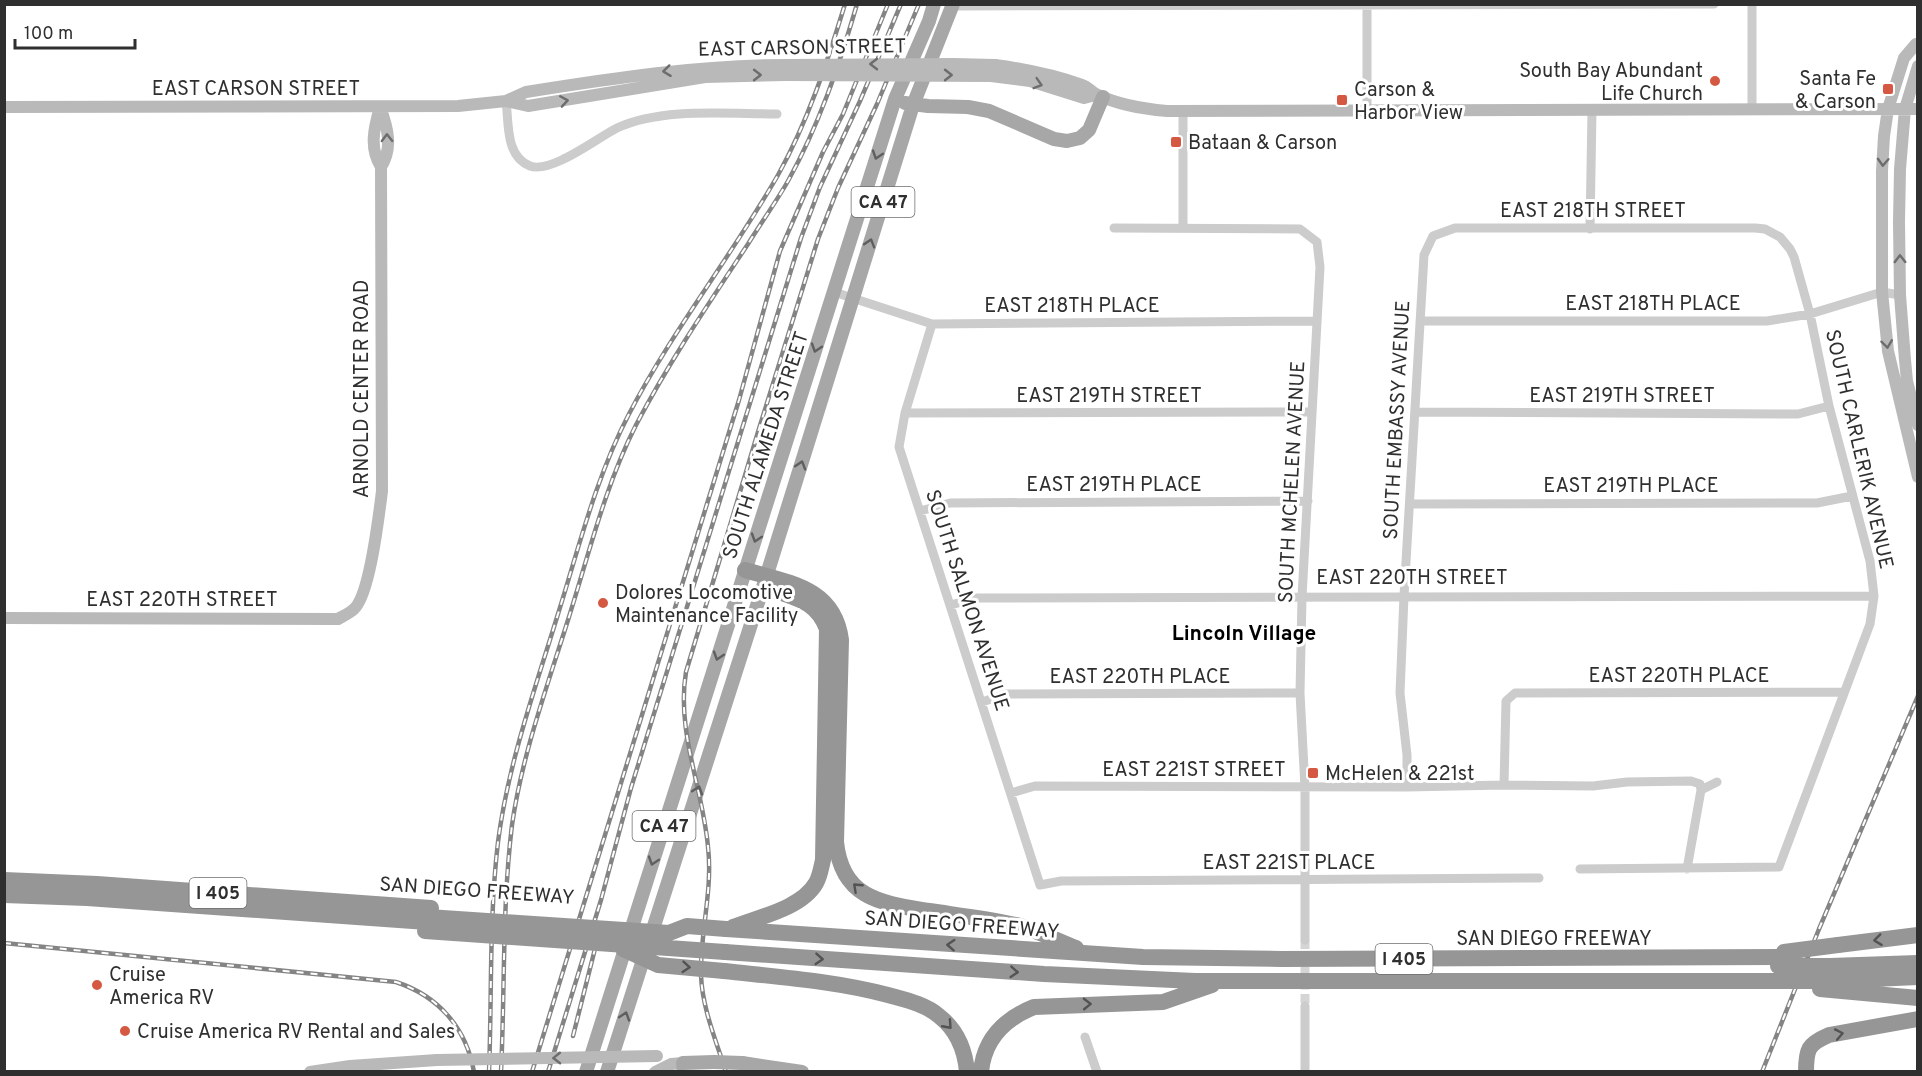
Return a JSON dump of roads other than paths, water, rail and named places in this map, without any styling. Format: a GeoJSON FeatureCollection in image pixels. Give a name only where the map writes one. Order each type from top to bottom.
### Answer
{"type":"FeatureCollection","features":[{"type":"Feature","properties":{"kind":"highway"},"geometry":{"type":"LineString","coordinates":[[4,890],[77,892],[726,941],[776,910],[801,899],[816,883],[824,860],[827,629],[823,618],[803,601],[765,582],[744,575]]}},
{"type":"Feature","properties":{"kind":"highway"},"geometry":{"type":"LineString","coordinates":[[765,582],[803,588],[817,595],[833,612],[840,629],[836,842],[839,863],[850,882],[861,892],[883,903],[1014,924],[1094,954]]}},
{"type":"Feature","properties":{"kind":"highway","name":"SAN DIEGO FREEWAY"},"geometry":{"type":"LineString","coordinates":[[4,880],[96,884],[428,919],[611,943],[726,941],[773,932],[1117,955],[1281,959],[1746,957],[1777,969],[1828,969],[1917,977]]}},
{"type":"Feature","properties":{"kind":"highway"},"geometry":{"type":"LineString","coordinates":[[4,895],[428,919]]}},
{"type":"Feature","properties":{"kind":"highway","name":"SAN DIEGO FREEWAY"},"geometry":{"type":"LineString","coordinates":[[4,904],[156,912],[428,919],[669,933],[687,926],[761,955],[1055,975],[1221,982],[1745,982],[1777,969]]}},
{"type":"Feature","properties":{"kind":"highway"},"geometry":{"type":"LineString","coordinates":[[1828,969],[1917,935]]}},
{"type":"Feature","properties":{"kind":"highway"},"geometry":{"type":"LineString","coordinates":[[611,943],[658,965],[850,986],[903,999],[938,1014],[956,1034],[964,1050],[967,1071]]}},
{"type":"Feature","properties":{"kind":"highway","name":"SAN DIEGO FREEWAY"},"geometry":{"type":"LineString","coordinates":[[1828,969],[1917,954]]}},
{"type":"Feature","properties":{"kind":"highway"},"geometry":{"type":"LineString","coordinates":[[1117,955],[1143,965],[1174,966],[1917,968]]}},
{"type":"Feature","properties":{"kind":"highway"},"geometry":{"type":"LineString","coordinates":[[1828,969],[1917,963]]}},
{"type":"Feature","properties":{"kind":"highway"},"geometry":{"type":"LineString","coordinates":[[1195,981],[1218,972],[1451,974],[1777,969]]}},
{"type":"Feature","properties":{"kind":"highway"},"geometry":{"type":"LineString","coordinates":[[1828,969],[1917,998]]}},
{"type":"Feature","properties":{"kind":"highway"},"geometry":{"type":"LineString","coordinates":[[981,1071],[985,1053],[997,1030],[1016,1016],[1034,1007],[1163,1002],[1221,982]]}},
{"type":"Feature","properties":{"kind":"highway"},"geometry":{"type":"LineString","coordinates":[[1806,1071],[1809,1047],[1821,1038],[1917,1019]]}},
{"type":"Feature","properties":{"kind":"main road","name":"SOUTH ALAMEDA STREET"},"geometry":{"type":"LineString","coordinates":[[586,1071],[895,99],[929,21],[934,4]]}},
{"type":"Feature","properties":{"kind":"main road","name":"SOUTH ALAMEDA STREET"},"geometry":{"type":"LineString","coordinates":[[607,1071],[765,582],[913,105],[953,5]]}},
{"type":"Feature","properties":{"kind":"main road"},"geometry":{"type":"LineString","coordinates":[[1917,46],[1904,58],[1888,109],[1882,171],[1882,292],[1888,351],[1917,477]]}},
{"type":"Feature","properties":{"kind":"main road"},"geometry":{"type":"LineString","coordinates":[[1917,66],[1900,170],[1899,222],[1900,295],[1908,381],[1917,425]]}},
{"type":"Feature","properties":{"kind":"main road","name":"EAST CARSON STREET"},"geometry":{"type":"LineString","coordinates":[[4,107],[380,107],[458,106],[506,101],[528,106],[705,77],[786,70],[993,71],[1084,98],[1099,96],[1152,110],[1911,109]]}},
{"type":"Feature","properties":{"kind":"main road"},"geometry":{"type":"LineString","coordinates":[[895,99],[913,105],[964,106],[980,109],[998,114],[1054,139],[1067,141],[1080,138],[1089,130],[1099,96]]}},
{"type":"Feature","properties":{"kind":"main road","name":"ARNOLD CENTER ROAD"},"geometry":{"type":"LineString","coordinates":[[356,608],[365,586],[376,542],[382,491],[381,167],[387,156],[387,125],[380,107]]}},
{"type":"Feature","properties":{"kind":"main road","name":"EAST 220TH STREET"},"geometry":{"type":"LineString","coordinates":[[4,618],[338,619],[356,608]]}},
{"type":"Feature","properties":{"kind":"main road"},"geometry":{"type":"LineString","coordinates":[[310,1071],[437,1060],[657,1056],[679,1066]]}},
{"type":"Feature","properties":{"kind":"main road"},"geometry":{"type":"LineString","coordinates":[[655,1071],[714,1062],[742,1063],[802,1071]]}},
{"type":"Feature","properties":{"kind":"street"},"geometry":{"type":"LineString","coordinates":[[953,5],[1714,4]]}},
{"type":"Feature","properties":{"kind":"street"},"geometry":{"type":"LineString","coordinates":[[1752,4],[1752,109]]}},
{"type":"Feature","properties":{"kind":"street"},"geometry":{"type":"LineString","coordinates":[[1367,5],[1367,110]]}},
{"type":"Feature","properties":{"kind":"street"},"geometry":{"type":"LineString","coordinates":[[506,101],[513,152],[521,161],[539,168],[552,165],[619,128],[640,120],[676,115],[777,114]]}},
{"type":"Feature","properties":{"kind":"street"},"geometry":{"type":"LineString","coordinates":[[1590,229],[1592,110]]}},
{"type":"Feature","properties":{"kind":"street"},"geometry":{"type":"LineString","coordinates":[[1114,228],[1183,228],[1183,111]]}},
{"type":"Feature","properties":{"kind":"street","name":"SOUTH MCHELEN AVENUE"},"geometry":{"type":"LineString","coordinates":[[1183,228],[1300,229],[1317,242],[1320,267],[1302,597],[1300,693],[1305,788],[1305,940]]}},
{"type":"Feature","properties":{"kind":"street","name":"EAST 218TH STREET"},"geometry":{"type":"LineString","coordinates":[[1432,236],[1455,228],[1755,228]]}},
{"type":"Feature","properties":{"kind":"street","name":"SOUTH CARLERIK AVENUE"},"geometry":{"type":"LineString","coordinates":[[1688,869],[1779,867],[1870,624],[1874,596],[1870,561],[1829,406],[1810,314],[1791,249],[1774,232],[1755,228]]}},
{"type":"Feature","properties":{"kind":"street","name":"SOUTH EMBASSY AVENUE"},"geometry":{"type":"LineString","coordinates":[[1407,787],[1407,755],[1400,693],[1404,596],[1424,255],[1432,236]]}},
{"type":"Feature","properties":{"kind":"street","name":"EAST 218TH PLACE"},"geometry":{"type":"LineString","coordinates":[[834,292],[932,324],[1317,321]]}},
{"type":"Feature","properties":{"kind":"street"},"geometry":{"type":"LineString","coordinates":[[1882,292],[1900,295]]}},
{"type":"Feature","properties":{"kind":"street","name":"EAST 218TH PLACE"},"geometry":{"type":"LineString","coordinates":[[1420,321],[1767,321],[1810,314],[1882,292]]}},
{"type":"Feature","properties":{"kind":"street","name":"SOUTH SALMON AVENUE"},"geometry":{"type":"LineString","coordinates":[[932,324],[905,413],[899,447],[1040,885]]}},
{"type":"Feature","properties":{"kind":"street","name":"EAST 219TH STREET"},"geometry":{"type":"LineString","coordinates":[[1415,412],[1798,414],[1829,406]]}},
{"type":"Feature","properties":{"kind":"street","name":"EAST 219TH STREET"},"geometry":{"type":"LineString","coordinates":[[905,413],[1312,412]]}},
{"type":"Feature","properties":{"kind":"street","name":"EAST 219TH PLACE"},"geometry":{"type":"LineString","coordinates":[[1410,504],[1817,503],[1852,496]]}},
{"type":"Feature","properties":{"kind":"street","name":"EAST 219TH PLACE"},"geometry":{"type":"LineString","coordinates":[[920,511],[950,503],[1308,501]]}},
{"type":"Feature","properties":{"kind":"street","name":"EAST 220TH STREET"},"geometry":{"type":"LineString","coordinates":[[951,605],[975,598],[1874,596]]}},
{"type":"Feature","properties":{"kind":"street","name":"EAST 220TH PLACE"},"geometry":{"type":"LineString","coordinates":[[1504,785],[1506,701],[1515,693],[1843,692]]}},
{"type":"Feature","properties":{"kind":"street","name":"EAST 220TH PLACE"},"geometry":{"type":"LineString","coordinates":[[982,702],[1006,694],[1300,693]]}},
{"type":"Feature","properties":{"kind":"street","name":"EAST 221ST STREET"},"geometry":{"type":"LineString","coordinates":[[1011,793],[1035,786],[1305,788],[1593,786],[1627,782],[1691,781],[1700,784],[1701,789]]}},
{"type":"Feature","properties":{"kind":"street"},"geometry":{"type":"LineString","coordinates":[[1580,869],[1688,869],[1701,789],[1717,782]]}},
{"type":"Feature","properties":{"kind":"street","name":"EAST 221ST PLACE"},"geometry":{"type":"LineString","coordinates":[[1040,885],[1061,881],[1539,878]]}},
{"type":"Feature","properties":{"kind":"street"},"geometry":{"type":"LineString","coordinates":[[1305,1006],[1305,1071]]}},
{"type":"Feature","properties":{"kind":"street"},"geometry":{"type":"LineString","coordinates":[[1085,1037],[1097,1071]]}},
{"type":"Feature","properties":{"kind":"tunnel"},"geometry":{"type":"LineString","coordinates":[[1305,940],[1305,1006]]}},
{"type":"Feature","properties":{"kind":"railway"},"geometry":{"type":"LineString","coordinates":[[489,1072],[493,899],[498,842],[508,784],[523,727],[589,512],[617,438],[646,383],[760,205],[789,155],[816,91],[845,4]]}},
{"type":"Feature","properties":{"kind":"railway"},"geometry":{"type":"LineString","coordinates":[[501,1072],[505,917],[516,799],[536,721],[606,496],[625,448],[662,378],[779,197],[799,160],[827,95],[857,4]]}},
{"type":"Feature","properties":{"kind":"railway"},"geometry":{"type":"LineString","coordinates":[[532,1072],[739,400],[780,251],[823,152],[843,114],[888,4]]}},
{"type":"Feature","properties":{"kind":"railway"},"geometry":{"type":"LineString","coordinates":[[548,1072],[601,900],[631,788],[801,238],[820,187],[901,4]]}},
{"type":"Feature","properties":{"kind":"railway"},"geometry":{"type":"LineString","coordinates":[[726,1072],[710,1024],[702,987],[701,959],[709,863],[705,825],[687,738],[684,694],[686,672],[818,239],[919,4]]}},
{"type":"Feature","properties":{"kind":"railway"},"geometry":{"type":"LineString","coordinates":[[1762,1072],[1819,929],[1918,696]]}},
{"type":"Feature","properties":{"kind":"railway"},"geometry":{"type":"LineString","coordinates":[[573,1036],[601,925]]}},
{"type":"Feature","properties":{"kind":"railway"},"geometry":{"type":"LineString","coordinates":[[4,943],[396,982],[425,996],[448,1015],[464,1041],[474,1072]]}},
{"type":"Feature","properties":{"kind":"place","name":"South Bay Abundant Life Church"},"geometry":{"type":"Point","coordinates":[1715,81]}},
{"type":"Feature","properties":{"kind":"place","name":"Santa Fe & Carson"},"geometry":{"type":"Point","coordinates":[1888,89]}},
{"type":"Feature","properties":{"kind":"place","name":"Carson & Harbor View"},"geometry":{"type":"Point","coordinates":[1342,100]}},
{"type":"Feature","properties":{"kind":"place","name":"Bataan & Carson"},"geometry":{"type":"Point","coordinates":[1176,142]}},
{"type":"Feature","properties":{"kind":"place","name":"Dolores Locomotive Maintenance Facility"},"geometry":{"type":"Point","coordinates":[603,603]}},
{"type":"Feature","properties":{"kind":"place","name":"McHelen & 221st"},"geometry":{"type":"Point","coordinates":[1313,773]}},
{"type":"Feature","properties":{"kind":"place","name":"Cruise America RV"},"geometry":{"type":"Point","coordinates":[97,985]}},
{"type":"Feature","properties":{"kind":"place","name":"Cruise America RV Rental and Sales"},"geometry":{"type":"Point","coordinates":[125,1031]}},
{"type":"Feature","properties":{"kind":"district","name":"Lincoln Village"},"geometry":{"type":"Point","coordinates":[1244,633]}}]}
